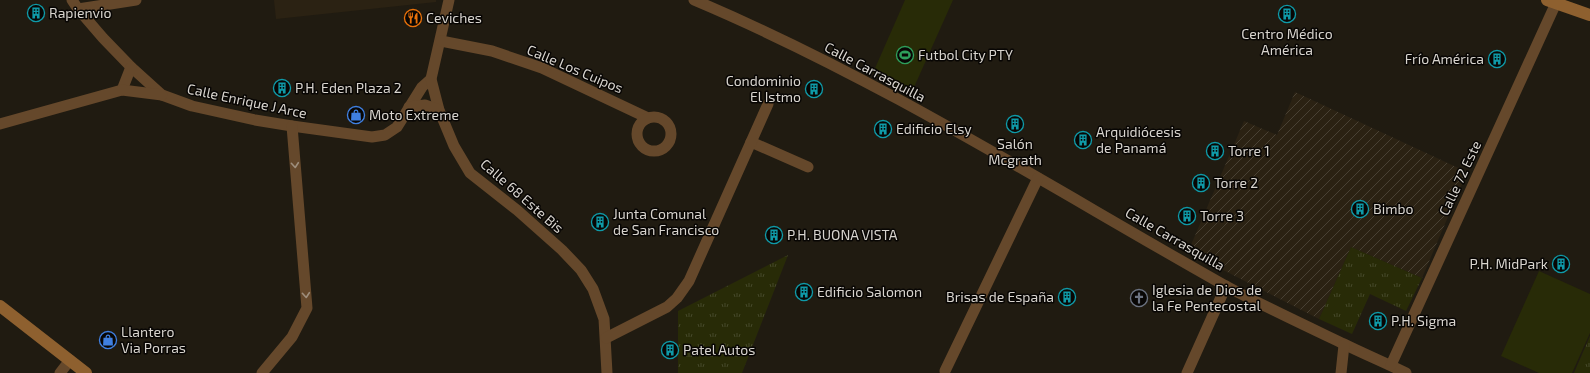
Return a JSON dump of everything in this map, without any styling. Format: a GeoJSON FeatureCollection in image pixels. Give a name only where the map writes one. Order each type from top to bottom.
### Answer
{"type":"FeatureCollection","features":[{"type":"Feature","properties":{"kind":"street"},"geometry":{"type":"LineString","coordinates":[[75,5],[136,0]]}},
{"type":"Feature","properties":{"kind":"street","name":"Calle 68 Este Bis"},"geometry":{"type":"LineString","coordinates":[[449,0],[441,41],[431,79],[439,110],[454,146],[470,173],[517,210],[562,250],[581,270],[593,289],[600,304],[604,319],[607,373]]}},
{"type":"Feature","properties":{"kind":"street","name":"Calle Carrasquilla"},"geometry":{"type":"LineString","coordinates":[[694,0],[729,15],[856,77],[1038,178],[1226,286],[1344,345],[1406,373]]}},
{"type":"Feature","properties":{"kind":"street"},"geometry":{"type":"LineString","coordinates":[[1552,1],[1590,14]]}},
{"type":"Feature","properties":{"kind":"street","name":"Calle 72 Este"},"geometry":{"type":"LineString","coordinates":[[1391,365],[1552,1]]}},
{"type":"Feature","properties":{"kind":"street","name":"Calle Enrique J Arce"},"geometry":{"type":"LineString","coordinates":[[75,5],[131,67],[162,95],[192,106],[292,126],[372,137],[385,135],[397,127],[422,87],[431,79]]}},
{"type":"Feature","properties":{"kind":"street","name":"Calle Los Cuipos"},"geometry":{"type":"LineString","coordinates":[[441,41],[492,51],[542,68],[648,118]]}},
{"type":"Feature","properties":{"kind":"street"},"geometry":{"type":"LineString","coordinates":[[122,90],[131,67]]}},
{"type":"Feature","properties":{"kind":"street"},"geometry":{"type":"LineString","coordinates":[[0,124],[122,90],[162,95]]}},
{"type":"Feature","properties":{"kind":"street"},"geometry":{"type":"LineString","coordinates":[[606,338],[667,307],[678,298],[689,281],[768,104]]}},
{"type":"Feature","properties":{"kind":"street"},"geometry":{"type":"LineString","coordinates":[[409,107],[425,105],[439,110]]}},
{"type":"Feature","properties":{"kind":"street"},"geometry":{"type":"LineString","coordinates":[[262,373],[292,337],[307,308],[292,126]]}},
{"type":"Feature","properties":{"kind":"street"},"geometry":{"type":"LineString","coordinates":[[751,142],[808,167]]}},
{"type":"Feature","properties":{"kind":"street"},"geometry":{"type":"LineString","coordinates":[[945,371],[1038,178]]}},
{"type":"Feature","properties":{"kind":"street"},"geometry":{"type":"LineString","coordinates":[[1187,373],[1226,286]]}},
{"type":"Feature","properties":{"kind":"street"},"geometry":{"type":"LineString","coordinates":[[0,306],[86,373]]}},
{"type":"Feature","properties":{"kind":"street"},"geometry":{"type":"LineString","coordinates":[[1341,373],[1344,345]]}},
{"type":"Feature","properties":{"kind":"street"},"geometry":{"type":"LineString","coordinates":[[60,373],[70,360]]}},
{"type":"Feature","properties":{"kind":"shaded area"},"geometry":{"type":"Polygon","coordinates":[[[274,0],[436,0],[436,2],[276,19],[274,0]]]}},
{"type":"Feature","properties":{"kind":"shaded area","name":"Bimbo"},"geometry":{"type":"Polygon","coordinates":[[[1295,92],[1467,172],[1422,278],[1351,247],[1319,319],[1188,252],[1244,121],[1277,135],[1295,92]]]}},
{"type":"Feature","properties":{"kind":"green space","name":"Futbol City PTY"},"geometry":{"type":"Polygon","coordinates":[[[905,0],[953,0],[911,94],[873,73],[905,0]]]}},
{"type":"Feature","properties":{"kind":"green space"},"geometry":{"type":"Polygon","coordinates":[[[1351,247],[1422,278],[1406,311],[1370,294],[1352,334],[1319,319],[1351,247]]]}},
{"type":"Feature","properties":{"kind":"green space"},"geometry":{"type":"Polygon","coordinates":[[[788,255],[742,373],[678,373],[678,311],[788,255]]]}},
{"type":"Feature","properties":{"kind":"green space"},"geometry":{"type":"Polygon","coordinates":[[[1539,271],[1590,294],[1590,333],[1572,373],[1539,373],[1501,356],[1539,271]]]}},
{"type":"Feature","properties":{"kind":"green space"},"geometry":{"type":"Polygon","coordinates":[[[1590,336],[1590,373],[1574,373],[1590,336]]]}},
{"type":"Feature","properties":{"kind":"place","name":"Rapienvio"},"geometry":{"type":"Point","coordinates":[36,13]}},
{"type":"Feature","properties":{"kind":"place","name":"Centro Médico América"},"geometry":{"type":"Point","coordinates":[1287,14]}},
{"type":"Feature","properties":{"kind":"place","name":"Ceviches"},"geometry":{"type":"Point","coordinates":[413,18]}},
{"type":"Feature","properties":{"kind":"place","name":"Futbol City PTY"},"geometry":{"type":"Point","coordinates":[905,55]}},
{"type":"Feature","properties":{"kind":"place","name":"Frío América"},"geometry":{"type":"Point","coordinates":[1497,59]}},
{"type":"Feature","properties":{"kind":"place","name":"P.H. Eden Plaza 2"},"geometry":{"type":"Point","coordinates":[282,88]}},
{"type":"Feature","properties":{"kind":"place","name":"Condominio El Istmo"},"geometry":{"type":"Point","coordinates":[814,89]}},
{"type":"Feature","properties":{"kind":"place","name":"Moto Extreme"},"geometry":{"type":"Point","coordinates":[356,115]}},
{"type":"Feature","properties":{"kind":"place","name":"Salón Mcgrath"},"geometry":{"type":"Point","coordinates":[1015,124]}},
{"type":"Feature","properties":{"kind":"place","name":"Edificio Elsy"},"geometry":{"type":"Point","coordinates":[883,129]}},
{"type":"Feature","properties":{"kind":"place","name":"Arquidiócesis de Panamá"},"geometry":{"type":"Point","coordinates":[1083,140]}},
{"type":"Feature","properties":{"kind":"place","name":"Torre 1"},"geometry":{"type":"Point","coordinates":[1215,151]}},
{"type":"Feature","properties":{"kind":"place","name":"Torre 2"},"geometry":{"type":"Point","coordinates":[1201,183]}},
{"type":"Feature","properties":{"kind":"place","name":"Bimbo"},"geometry":{"type":"Point","coordinates":[1360,209]}},
{"type":"Feature","properties":{"kind":"place","name":"Torre 3"},"geometry":{"type":"Point","coordinates":[1187,216]}},
{"type":"Feature","properties":{"kind":"place","name":"Junta Comunal de San Francisco"},"geometry":{"type":"Point","coordinates":[600,222]}},
{"type":"Feature","properties":{"kind":"place","name":"P.H. BUONA VISTA"},"geometry":{"type":"Point","coordinates":[774,235]}},
{"type":"Feature","properties":{"kind":"place","name":"P.H. MidPark"},"geometry":{"type":"Point","coordinates":[1561,264]}},
{"type":"Feature","properties":{"kind":"place","name":"Edificio Salomon"},"geometry":{"type":"Point","coordinates":[804,292]}},
{"type":"Feature","properties":{"kind":"place","name":"Brisas de España"},"geometry":{"type":"Point","coordinates":[1067,297]}},
{"type":"Feature","properties":{"kind":"place","name":"Iglesia de Dios de la Fe Pentecostal"},"geometry":{"type":"Point","coordinates":[1139,298]}},
{"type":"Feature","properties":{"kind":"place","name":"P.H. Sigma"},"geometry":{"type":"Point","coordinates":[1378,321]}},
{"type":"Feature","properties":{"kind":"place","name":"Llantero Via Porras"},"geometry":{"type":"Point","coordinates":[108,340]}},
{"type":"Feature","properties":{"kind":"place","name":"Patel Autos"},"geometry":{"type":"Point","coordinates":[670,350]}}]}
